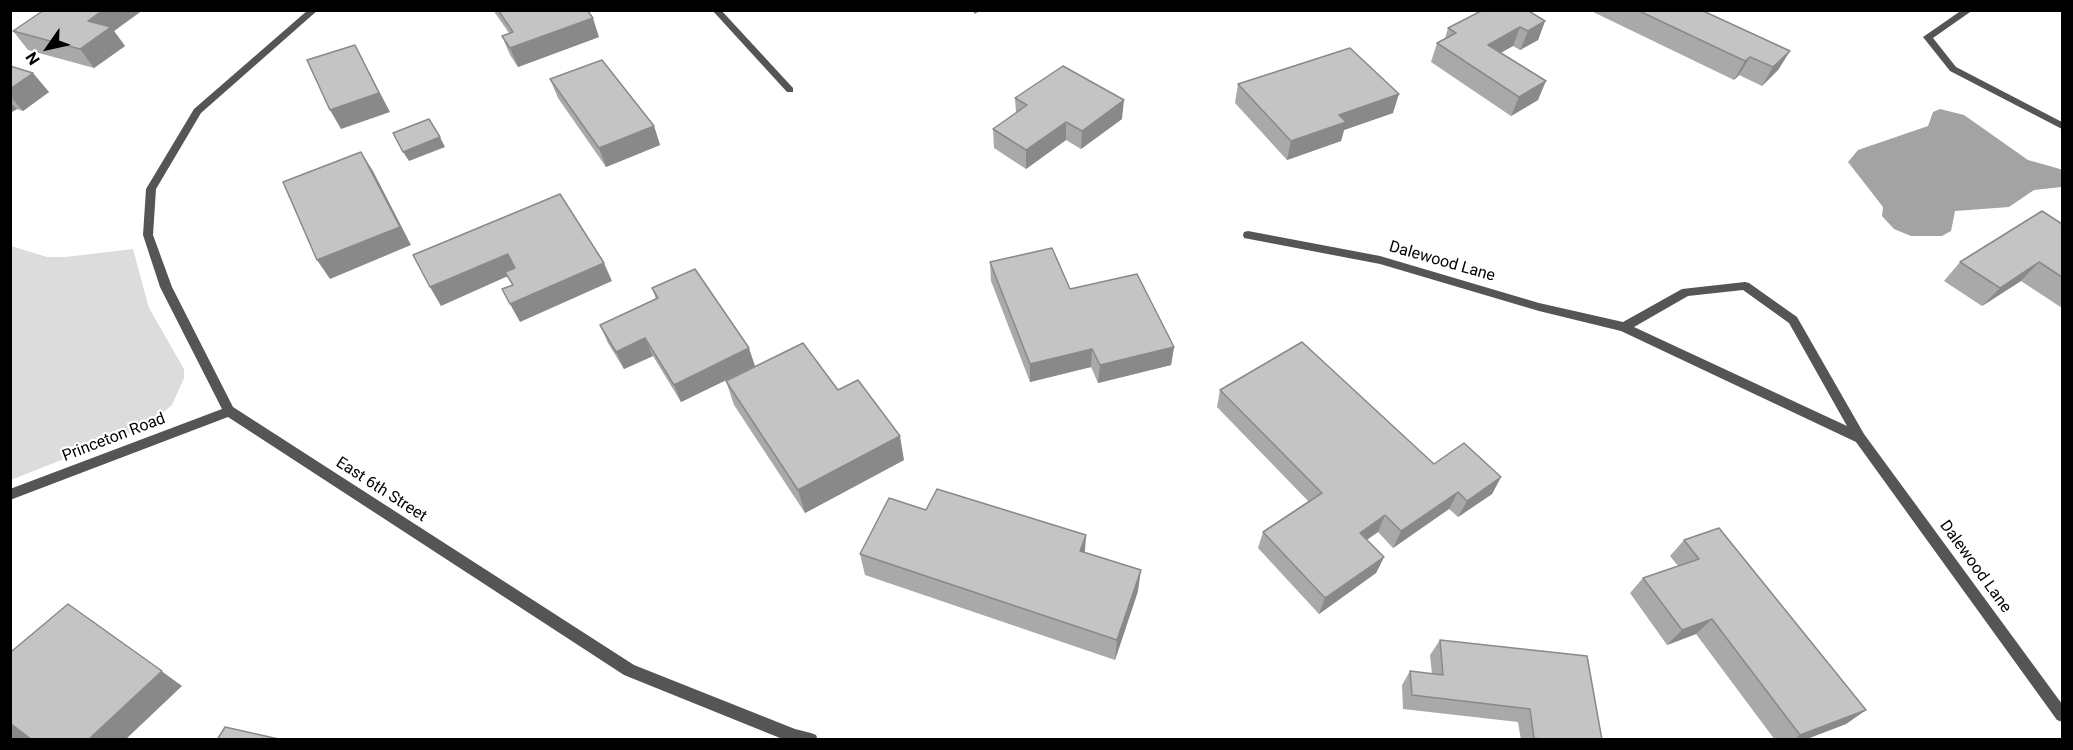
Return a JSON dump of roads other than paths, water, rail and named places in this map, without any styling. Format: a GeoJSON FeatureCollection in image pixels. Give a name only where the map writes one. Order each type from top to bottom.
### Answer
{"type":"FeatureCollection","features":[{"type":"Feature","properties":{"kind":"street"},"geometry":{"type":"LineString","coordinates":[[229,411],[166,287],[148,235],[151,189],[197,111],[314,10]]}},
{"type":"Feature","properties":{"kind":"street"},"geometry":{"type":"LineString","coordinates":[[716,10],[790,90]]}},
{"type":"Feature","properties":{"kind":"street"},"geometry":{"type":"LineString","coordinates":[[1969,10],[1928,37],[1953,69],[2062,126]]}},
{"type":"Feature","properties":{"kind":"street","name":"Dalewood Lane"},"geometry":{"type":"LineString","coordinates":[[1248,235],[1380,260],[1539,307],[1624,327],[1860,438]]}},
{"type":"Feature","properties":{"kind":"street","name":"Dalewood Lane"},"geometry":{"type":"LineString","coordinates":[[1624,327],[1686,292],[1745,286],[1792,320],[1860,438],[2062,715]]}},
{"type":"Feature","properties":{"kind":"street","name":"Princeton Road"},"geometry":{"type":"LineString","coordinates":[[10,495],[229,411]]}},
{"type":"Feature","properties":{"kind":"street","name":"East 6th Street"},"geometry":{"type":"LineString","coordinates":[[229,411],[629,670],[795,736],[811,740]]}}]}
